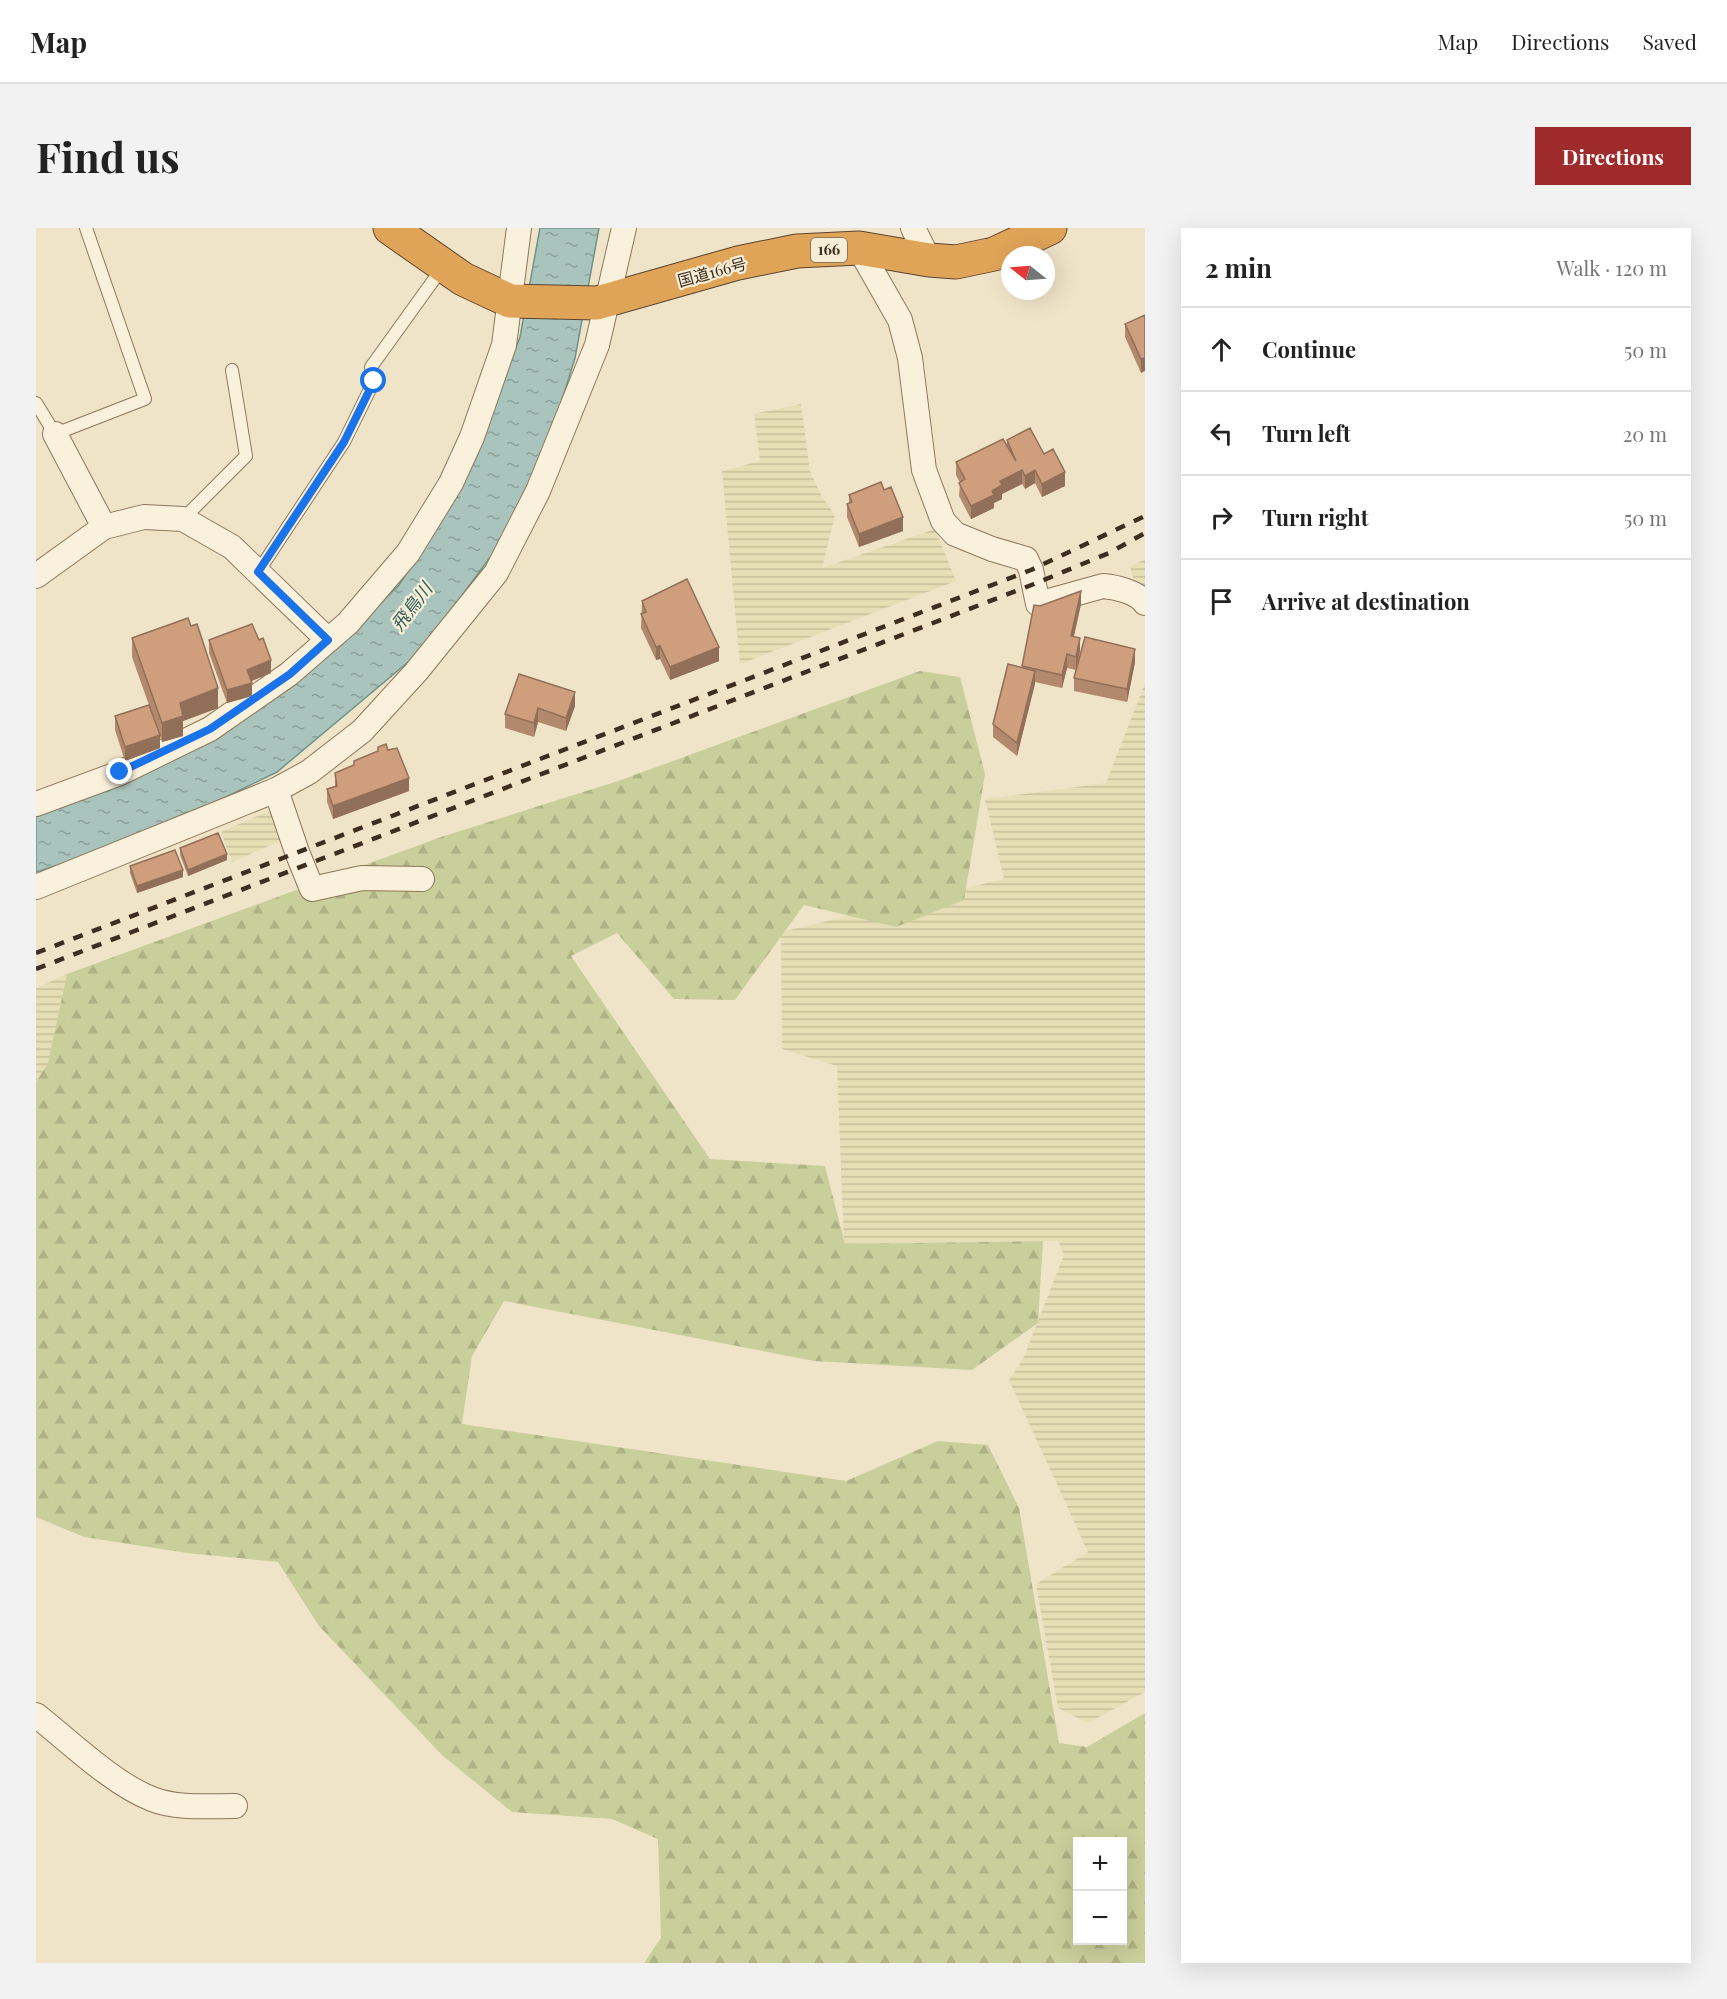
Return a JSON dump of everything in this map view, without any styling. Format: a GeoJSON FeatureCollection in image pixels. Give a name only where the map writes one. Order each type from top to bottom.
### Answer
{"type":"FeatureCollection","features":[{"type":"Feature","properties":{"kind":"highway","name":"国道166号"},"geometry":{"type":"LineString","coordinates":[[390,228],[463,279],[515,302],[602,302],[738,263],[797,251],[859,248],[929,260],[957,262],[994,254],[1050,228]]}},
{"type":"Feature","properties":{"kind":"street"},"geometry":{"type":"LineString","coordinates":[[36,804],[120,772],[210,729],[290,674],[348,623],[408,553],[451,483],[472,437],[504,345],[515,302],[519,228]]}},
{"type":"Feature","properties":{"kind":"street"},"geometry":{"type":"LineString","coordinates":[[36,887],[276,790],[309,772],[362,731],[416,672],[496,573],[538,491],[597,345],[602,302],[624,228]]}},
{"type":"Feature","properties":{"kind":"street"},"geometry":{"type":"LineString","coordinates":[[913,228],[929,260]]}},
{"type":"Feature","properties":{"kind":"street"},"geometry":{"type":"LineString","coordinates":[[859,248],[900,320],[910,358],[924,470],[943,521],[955,534],[992,549],[1026,559],[1031,570],[1038,604],[1103,586],[1113,587],[1142,598],[1145,603]]}},
{"type":"Feature","properties":{"kind":"street"},"geometry":{"type":"LineString","coordinates":[[55,434],[104,527]]}},
{"type":"Feature","properties":{"kind":"street"},"geometry":{"type":"LineString","coordinates":[[36,576],[104,527],[144,517],[183,519],[232,547],[328,640]]}},
{"type":"Feature","properties":{"kind":"street"},"geometry":{"type":"LineString","coordinates":[[276,790],[312,889],[362,878],[422,879]]}},
{"type":"Feature","properties":{"kind":"street"},"geometry":{"type":"LineString","coordinates":[[36,1714],[126,1786],[154,1800],[189,1806],[235,1806]]}},
{"type":"Feature","properties":{"kind":"lane"},"geometry":{"type":"LineString","coordinates":[[36,403],[55,434],[145,399],[86,228]]}},
{"type":"Feature","properties":{"kind":"lane"},"geometry":{"type":"LineString","coordinates":[[258,572],[344,442],[374,381],[371,367],[444,266]]}},
{"type":"Feature","properties":{"kind":"lane"},"geometry":{"type":"LineString","coordinates":[[183,519],[246,456],[232,370]]}},
{"type":"Feature","properties":{"kind":"shaded area"},"geometry":{"type":"Polygon","coordinates":[[[801,404],[810,471],[822,497],[835,515],[822,568],[935,529],[956,581],[740,664],[722,471],[760,461],[754,414],[801,404]]]}},
{"type":"Feature","properties":{"kind":"shaded area"},"geometry":{"type":"Polygon","coordinates":[[[1145,559],[1145,591],[1135,584],[1130,567],[1145,559]]]}},
{"type":"Feature","properties":{"kind":"shaded area"},"geometry":{"type":"Polygon","coordinates":[[[1145,683],[1145,1692],[1088,1723],[1058,1708],[1036,1584],[1088,1552],[1009,1380],[1023,1359],[1064,1255],[1058,1241],[844,1244],[837,1066],[782,1049],[781,932],[1004,879],[985,799],[1106,783],[1145,683]]]}},
{"type":"Feature","properties":{"kind":"shaded area"},"geometry":{"type":"Polygon","coordinates":[[[278,807],[290,837],[232,862],[221,832],[278,807]]]}},
{"type":"Feature","properties":{"kind":"shaded area"},"geometry":{"type":"Polygon","coordinates":[[[67,974],[48,1063],[36,1082],[36,988],[67,974]]]}},
{"type":"Feature","properties":{"kind":"green space"},"geometry":{"type":"Polygon","coordinates":[[[920,671],[960,677],[985,774],[964,900],[896,927],[804,905],[735,1000],[674,999],[617,933],[571,956],[710,1159],[825,1166],[845,1244],[1043,1241],[1038,1323],[972,1370],[814,1361],[504,1301],[472,1356],[462,1424],[846,1481],[938,1441],[988,1445],[1019,1508],[1059,1743],[1087,1747],[1145,1713],[1145,1963],[644,1963],[661,1938],[658,1839],[612,1819],[512,1812],[443,1756],[319,1626],[278,1562],[187,1553],[84,1537],[36,1517],[36,1082],[48,1063],[67,974],[441,837],[618,781],[920,671]]]}},
{"type":"Feature","properties":{"kind":"water","name":"飛鳥川"},"geometry":{"type":"Polygon","coordinates":[[[540,228],[599,228],[575,358],[548,445],[500,544],[420,652],[277,772],[140,839],[36,872],[36,814],[336,647],[399,585],[443,518],[479,445],[520,337],[540,228]]]}},
{"type":"Feature","properties":{"kind":"building"},"geometry":{"type":"Polygon","coordinates":[[[1145,315],[1145,358],[1141,359],[1125,324],[1145,315]]]}},
{"type":"Feature","properties":{"kind":"building"},"geometry":{"type":"Polygon","coordinates":[[[1030,428],[1044,454],[1053,449],[1065,472],[1042,484],[1035,470],[1025,476],[1022,470],[1000,481],[1002,485],[992,491],[994,495],[971,506],[959,483],[965,479],[956,462],[1003,439],[1016,461],[1007,440],[1030,428]]]}},
{"type":"Feature","properties":{"kind":"building"},"geometry":{"type":"Polygon","coordinates":[[[881,482],[884,490],[891,487],[903,517],[859,534],[847,504],[852,502],[849,495],[881,482]]]}},
{"type":"Feature","properties":{"kind":"building"},"geometry":{"type":"Polygon","coordinates":[[[687,579],[719,647],[670,667],[660,646],[656,647],[641,614],[646,612],[642,601],[687,579]]]}},
{"type":"Feature","properties":{"kind":"building"},"geometry":{"type":"Polygon","coordinates":[[[1081,591],[1071,636],[1080,638],[1076,657],[1067,654],[1062,675],[1022,666],[1034,605],[1040,606],[1081,591]]]}},
{"type":"Feature","properties":{"kind":"building"},"geometry":{"type":"Polygon","coordinates":[[[188,618],[191,626],[197,624],[218,688],[180,703],[183,716],[162,723],[132,638],[188,618]]]}},
{"type":"Feature","properties":{"kind":"building"},"geometry":{"type":"Polygon","coordinates":[[[252,624],[259,640],[263,638],[271,660],[247,670],[252,683],[227,690],[209,640],[252,624]]]}},
{"type":"Feature","properties":{"kind":"building"},"geometry":{"type":"Polygon","coordinates":[[[1085,637],[1135,649],[1127,689],[1074,678],[1085,637]]]}},
{"type":"Feature","properties":{"kind":"building"},"geometry":{"type":"Polygon","coordinates":[[[1008,664],[1035,671],[1017,743],[993,724],[1008,664]]]}},
{"type":"Feature","properties":{"kind":"building"},"geometry":{"type":"Polygon","coordinates":[[[519,674],[575,692],[566,718],[538,708],[534,723],[505,714],[519,674]]]}},
{"type":"Feature","properties":{"kind":"building"},"geometry":{"type":"Polygon","coordinates":[[[149,705],[160,735],[125,747],[115,716],[149,705]]]}},
{"type":"Feature","properties":{"kind":"building"},"geometry":{"type":"Polygon","coordinates":[[[386,744],[388,750],[397,748],[409,778],[333,806],[327,789],[337,786],[335,773],[354,765],[354,761],[378,751],[378,747],[386,744]]]}},
{"type":"Feature","properties":{"kind":"building"},"geometry":{"type":"Polygon","coordinates":[[[218,833],[227,854],[188,870],[180,848],[218,833]]]}},
{"type":"Feature","properties":{"kind":"building"},"geometry":{"type":"Polygon","coordinates":[[[175,850],[183,870],[137,886],[130,866],[175,850]]]}},
{"type":"Feature","properties":{"kind":"railway"},"geometry":{"type":"LineString","coordinates":[[36,953],[1031,570],[1145,516]]}},
{"type":"Feature","properties":{"kind":"railway"},"geometry":{"type":"LineString","coordinates":[[36,969],[1034,584],[1109,553],[1145,533]]}},
{"type":"Feature","properties":{"kind":"route"},"geometry":{"type":"LineString","coordinates":[[120,772],[210,729],[290,674],[328,640],[258,572],[344,442],[374,381]]}}]}
